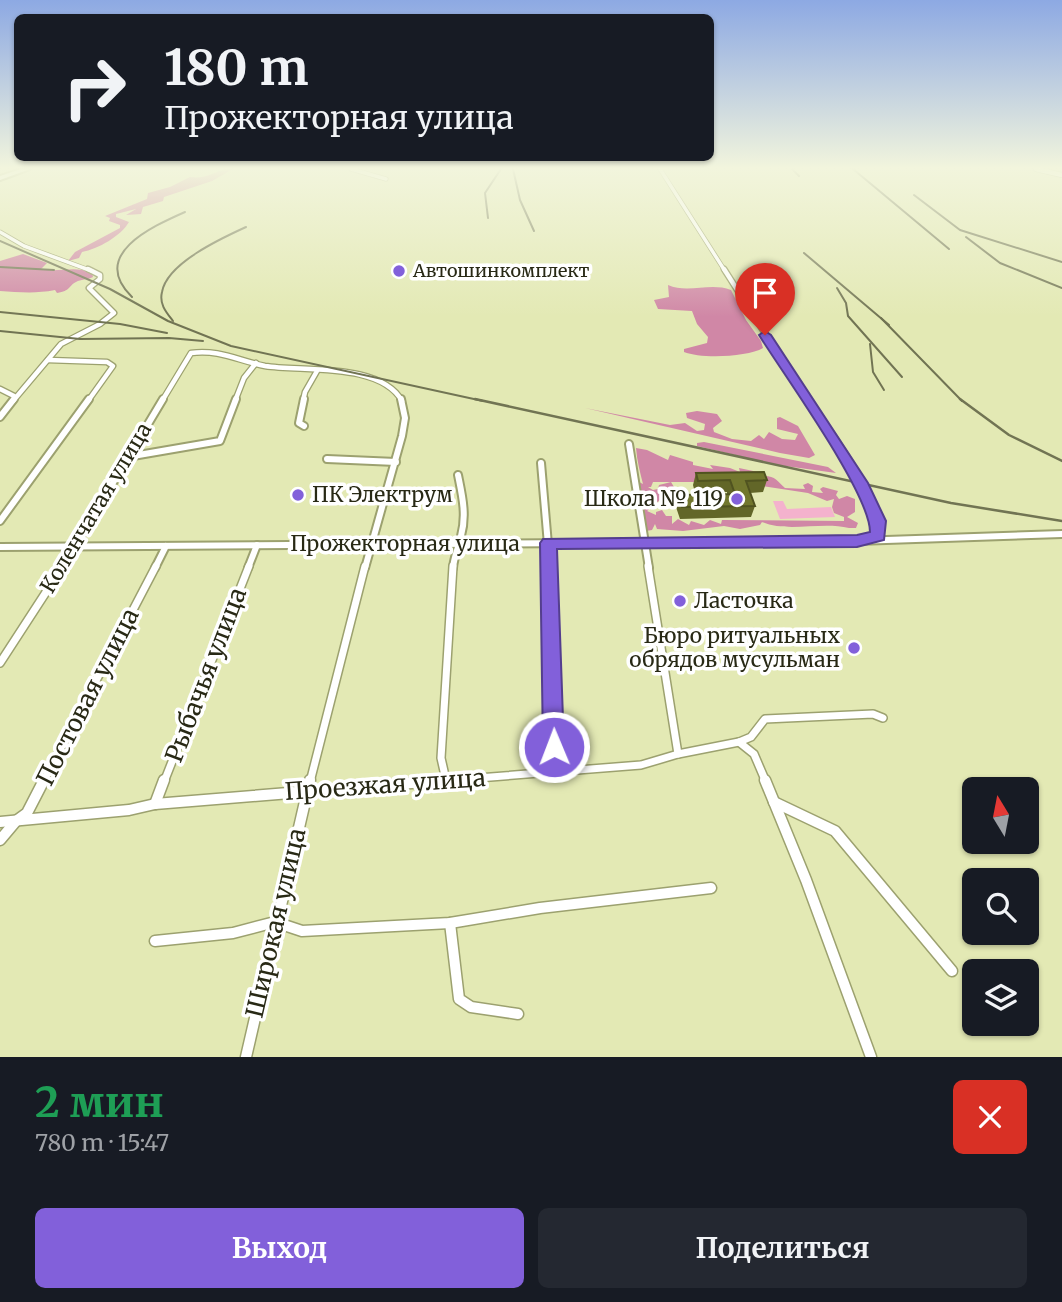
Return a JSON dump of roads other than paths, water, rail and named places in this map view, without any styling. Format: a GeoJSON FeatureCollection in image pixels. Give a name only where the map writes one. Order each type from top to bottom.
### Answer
{"type":"FeatureCollection","features":[{"type":"Feature","properties":{"kind":"street"},"geometry":{"type":"LineString","coordinates":[[691,218],[865,492],[880,532],[874,538],[857,541]]}},
{"type":"Feature","properties":{"kind":"street"},"geometry":{"type":"LineString","coordinates":[[0,232],[51,257],[75,263],[100,275],[100,279],[89,288],[114,313],[103,323],[55,349],[14,396],[0,417]]}},
{"type":"Feature","properties":{"kind":"street","name":"Коленчатая улица"},"geometry":{"type":"LineString","coordinates":[[0,663],[75,547],[191,353],[222,351],[256,363]]}},
{"type":"Feature","properties":{"kind":"street"},"geometry":{"type":"LineString","coordinates":[[0,521],[113,366],[107,362],[48,360]]}},
{"type":"Feature","properties":{"kind":"street"},"geometry":{"type":"LineString","coordinates":[[127,457],[220,441],[244,378],[256,363],[317,371],[305,392],[299,423],[304,426]]}},
{"type":"Feature","properties":{"kind":"street","name":"Широкая улица"},"geometry":{"type":"LineString","coordinates":[[246,1057],[306,791],[371,545],[396,462],[405,404],[391,387],[357,375],[317,371]]}},
{"type":"Feature","properties":{"kind":"street"},"geometry":{"type":"LineString","coordinates":[[0,389],[14,396]]}},
{"type":"Feature","properties":{"kind":"street"},"geometry":{"type":"LineString","coordinates":[[629,444],[651,575],[650,595],[678,754]]}},
{"type":"Feature","properties":{"kind":"street"},"geometry":{"type":"LineString","coordinates":[[327,459],[396,462]]}},
{"type":"Feature","properties":{"kind":"street"},"geometry":{"type":"LineString","coordinates":[[541,463],[549,543],[554,772]]}},
{"type":"Feature","properties":{"kind":"street"},"geometry":{"type":"LineString","coordinates":[[446,780],[441,758],[457,544],[462,534],[464,504],[458,475]]}},
{"type":"Feature","properties":{"kind":"street","name":"Прожекторная улица"},"geometry":{"type":"LineString","coordinates":[[0,547],[857,541],[1062,534]]}},
{"type":"Feature","properties":{"kind":"street","name":"Рыбачья улица"},"geometry":{"type":"LineString","coordinates":[[155,804],[257,545]]}},
{"type":"Feature","properties":{"kind":"street","name":"Постовая улица"},"geometry":{"type":"LineString","coordinates":[[0,840],[16,821],[27,813],[166,546]]}},
{"type":"Feature","properties":{"kind":"street"},"geometry":{"type":"LineString","coordinates":[[871,1057],[754,754],[739,742],[751,737],[765,719],[873,714],[883,718]]}},
{"type":"Feature","properties":{"kind":"street","name":"Проезжая улица"},"geometry":{"type":"LineString","coordinates":[[0,822],[129,810],[155,804],[641,765],[678,754],[739,742]]}},
{"type":"Feature","properties":{"kind":"street"},"geometry":{"type":"LineString","coordinates":[[774,802],[835,831],[952,971]]}},
{"type":"Feature","properties":{"kind":"street"},"geometry":{"type":"LineString","coordinates":[[155,940],[233,933],[275,922],[302,931],[450,923],[540,908],[711,888]]}},
{"type":"Feature","properties":{"kind":"street"},"geometry":{"type":"LineString","coordinates":[[450,923],[459,999],[471,1007],[518,1014]]}},
{"type":"Feature","properties":{"kind":"railway"},"geometry":{"type":"LineString","coordinates":[[132,297],[121,282],[117,268],[121,256],[142,234],[172,218]]}},
{"type":"Feature","properties":{"kind":"railway"},"geometry":{"type":"LineString","coordinates":[[528,218],[534,231]]}},
{"type":"Feature","properties":{"kind":"railway"},"geometry":{"type":"LineString","coordinates":[[912,218],[949,249]]}},
{"type":"Feature","properties":{"kind":"railway"},"geometry":{"type":"LineString","coordinates":[[945,218],[960,230],[1062,262]]}},
{"type":"Feature","properties":{"kind":"railway"},"geometry":{"type":"LineString","coordinates":[[173,321],[161,300],[166,281],[197,253],[246,227]]}},
{"type":"Feature","properties":{"kind":"railway"},"geometry":{"type":"LineString","coordinates":[[966,237],[1000,263],[1062,288]]}},
{"type":"Feature","properties":{"kind":"railway"},"geometry":{"type":"LineString","coordinates":[[0,241],[110,289],[168,321],[231,346],[483,401]]}},
{"type":"Feature","properties":{"kind":"railway"},"geometry":{"type":"LineString","coordinates":[[804,253],[882,319]]}},
{"type":"Feature","properties":{"kind":"railway"},"geometry":{"type":"LineString","coordinates":[[0,267],[54,270]]}},
{"type":"Feature","properties":{"kind":"railway"},"geometry":{"type":"LineString","coordinates":[[837,288],[846,303],[848,316],[902,377]]}},
{"type":"Feature","properties":{"kind":"railway"},"geometry":{"type":"LineString","coordinates":[[0,312],[120,324],[167,333]]}},
{"type":"Feature","properties":{"kind":"railway"},"geometry":{"type":"LineString","coordinates":[[882,319],[889,325]]}},
{"type":"Feature","properties":{"kind":"railway"},"geometry":{"type":"LineString","coordinates":[[882,319],[960,399]]}},
{"type":"Feature","properties":{"kind":"railway"},"geometry":{"type":"LineString","coordinates":[[0,331],[80,339],[169,338],[203,341]]}},
{"type":"Feature","properties":{"kind":"railway"},"geometry":{"type":"LineString","coordinates":[[870,344],[873,372],[884,390]]}},
{"type":"Feature","properties":{"kind":"railway"},"geometry":{"type":"LineString","coordinates":[[475,399],[951,503],[1062,521]]}},
{"type":"Feature","properties":{"kind":"railway"},"geometry":{"type":"LineString","coordinates":[[960,399],[1009,435],[1062,461]]}},
{"type":"Feature","properties":{"kind":"place","name":"Автошинкомплект"},"geometry":{"type":"Point","coordinates":[399,271]}},
{"type":"Feature","properties":{"kind":"place","name":"ПК Электрум"},"geometry":{"type":"Point","coordinates":[298,495]}},
{"type":"Feature","properties":{"kind":"place","name":"Школа № 119"},"geometry":{"type":"Point","coordinates":[737,499]}},
{"type":"Feature","properties":{"kind":"place","name":"Ласточка"},"geometry":{"type":"Point","coordinates":[680,601]}},
{"type":"Feature","properties":{"kind":"place","name":"Бюро ритуальных обрядов мусульман"},"geometry":{"type":"Point","coordinates":[854,648]}}]}
